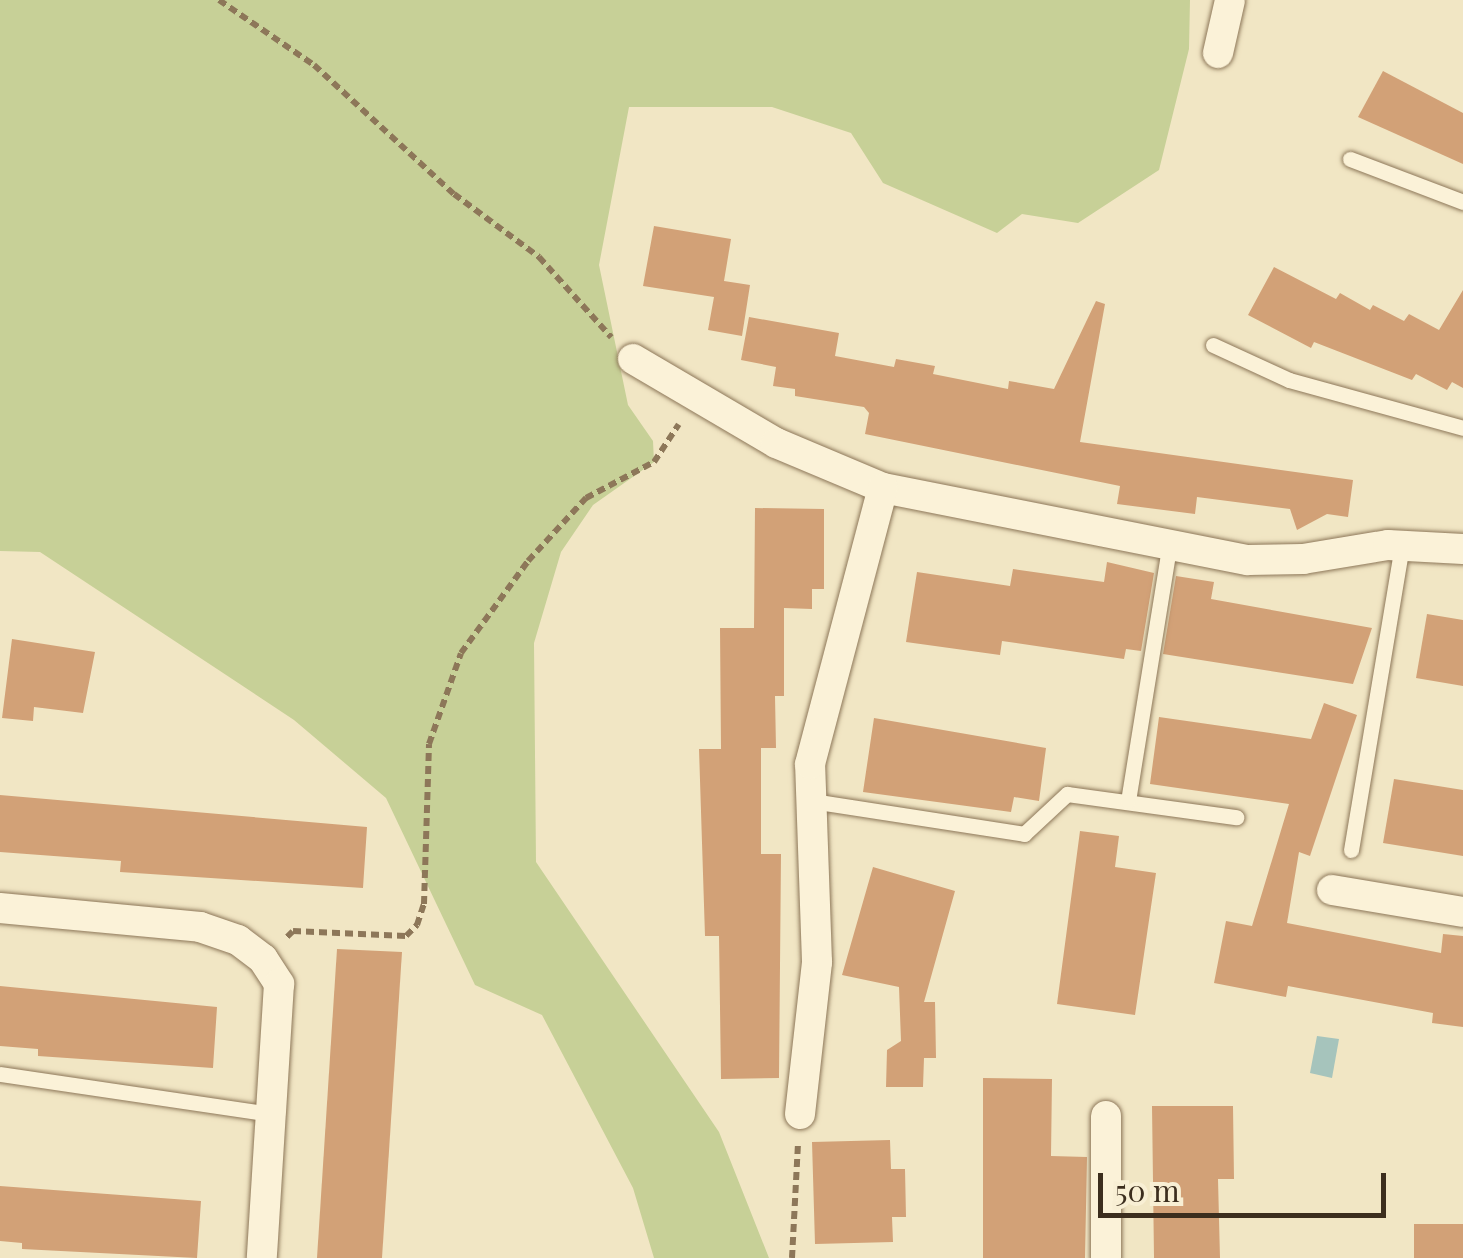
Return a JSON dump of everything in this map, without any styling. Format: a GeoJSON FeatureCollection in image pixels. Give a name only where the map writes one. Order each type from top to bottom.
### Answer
{"type":"FeatureCollection","features":[{"type":"Feature","properties":{"kind":"street"},"geometry":{"type":"LineString","coordinates":[[1218,54],[1230,0]]}},
{"type":"Feature","properties":{"kind":"street"},"geometry":{"type":"LineString","coordinates":[[633,359],[776,444],[883,488],[1169,548],[1248,560],[1304,559],[1402,545],[1463,549]]}},
{"type":"Feature","properties":{"kind":"street"},"geometry":{"type":"LineString","coordinates":[[800,1114],[817,962],[812,802],[819,716],[883,488]]}},
{"type":"Feature","properties":{"kind":"street"},"geometry":{"type":"LineString","coordinates":[[1332,890],[1463,912]]}},
{"type":"Feature","properties":{"kind":"street"},"geometry":{"type":"LineString","coordinates":[[0,908],[200,927],[238,940],[264,958],[279,984],[262,1258]]}},
{"type":"Feature","properties":{"kind":"street"},"geometry":{"type":"LineString","coordinates":[[1106,1116],[1106,1258]]}},
{"type":"Feature","properties":{"kind":"lane"},"geometry":{"type":"LineString","coordinates":[[1350,159],[1463,202]]}},
{"type":"Feature","properties":{"kind":"lane"},"geometry":{"type":"LineString","coordinates":[[1213,345],[1289,380],[1463,428]]}},
{"type":"Feature","properties":{"kind":"lane"},"geometry":{"type":"LineString","coordinates":[[1351,850],[1402,545]]}},
{"type":"Feature","properties":{"kind":"lane"},"geometry":{"type":"LineString","coordinates":[[1128,800],[1169,548]]}},
{"type":"Feature","properties":{"kind":"lane"},"geometry":{"type":"LineString","coordinates":[[812,802],[1024,834],[1067,794],[1236,817]]}},
{"type":"Feature","properties":{"kind":"lane"},"geometry":{"type":"LineString","coordinates":[[0,1074],[271,1114]]}},
{"type":"Feature","properties":{"kind":"path"},"geometry":{"type":"LineString","coordinates":[[220,0],[314,66],[454,194],[539,257],[633,359]]}},
{"type":"Feature","properties":{"kind":"path"},"geometry":{"type":"LineString","coordinates":[[264,958],[293,931],[406,936],[417,925],[424,904],[430,744],[461,652],[528,561],[586,498],[654,462],[696,398]]}},
{"type":"Feature","properties":{"kind":"path"},"geometry":{"type":"LineString","coordinates":[[792,1258],[800,1114]]}},
{"type":"Feature","properties":{"kind":"green space"},"geometry":{"type":"Polygon","coordinates":[[[0,0],[1190,0],[1189,49],[1159,170],[1078,223],[1022,214],[997,233],[883,183],[851,133],[772,107],[629,107],[599,265],[628,405],[653,441],[654,462],[593,505],[561,552],[534,643],[536,862],[719,1132],[769,1258],[654,1258],[633,1188],[542,1015],[475,985],[386,798],[294,720],[40,552],[0,551],[0,0]]]}},
{"type":"Feature","properties":{"kind":"water"},"geometry":{"type":"Polygon","coordinates":[[[1317,1036],[1339,1039],[1332,1078],[1310,1073],[1317,1036]]]}},
{"type":"Feature","properties":{"kind":"building"},"geometry":{"type":"Polygon","coordinates":[[[1383,71],[1463,113],[1463,164],[1358,117],[1383,71]]]}},
{"type":"Feature","properties":{"kind":"building"},"geometry":{"type":"Polygon","coordinates":[[[654,226],[731,239],[724,281],[750,285],[742,336],[708,330],[714,297],[643,286],[654,226]]]}},
{"type":"Feature","properties":{"kind":"building"},"geometry":{"type":"Polygon","coordinates":[[[1274,267],[1336,299],[1340,293],[1370,310],[1373,305],[1404,321],[1409,314],[1439,330],[1463,290],[1463,388],[1452,382],[1447,390],[1416,374],[1412,380],[1314,342],[1311,348],[1248,315],[1274,267]]]}},
{"type":"Feature","properties":{"kind":"building"},"geometry":{"type":"Polygon","coordinates":[[[1096,301],[1105,304],[1080,442],[1353,480],[1348,517],[1327,514],[1297,530],[1290,509],[1197,497],[1195,514],[1117,504],[1120,486],[865,434],[869,413],[864,407],[795,396],[795,389],[773,386],[776,367],[741,360],[749,317],[839,333],[835,356],[894,367],[896,359],[935,366],[933,374],[1008,389],[1009,381],[1054,389],[1096,301]]]}},
{"type":"Feature","properties":{"kind":"building"},"geometry":{"type":"Polygon","coordinates":[[[755,508],[824,509],[824,589],[812,589],[812,609],[784,608],[784,696],[775,696],[776,748],[761,748],[761,854],[781,854],[779,1078],[721,1079],[719,936],[705,936],[699,749],[721,749],[720,628],[754,628],[755,508]]]}},
{"type":"Feature","properties":{"kind":"building"},"geometry":{"type":"Polygon","coordinates":[[[1107,562],[1154,573],[1141,651],[1126,649],[1124,659],[1002,641],[1000,655],[906,642],[917,572],[1010,586],[1013,569],[1104,582],[1107,562]]]}},
{"type":"Feature","properties":{"kind":"building"},"geometry":{"type":"Polygon","coordinates":[[[1176,576],[1214,582],[1211,599],[1372,628],[1353,684],[1163,654],[1176,576]]]}},
{"type":"Feature","properties":{"kind":"building"},"geometry":{"type":"Polygon","coordinates":[[[1427,614],[1463,620],[1463,686],[1416,678],[1427,614]]]}},
{"type":"Feature","properties":{"kind":"building"},"geometry":{"type":"Polygon","coordinates":[[[12,639],[95,652],[83,713],[34,707],[33,721],[2,718],[12,639]]]}},
{"type":"Feature","properties":{"kind":"building"},"geometry":{"type":"Polygon","coordinates":[[[1324,703],[1357,715],[1310,856],[1299,852],[1287,923],[1441,953],[1443,934],[1463,936],[1463,1027],[1432,1023],[1433,1013],[1288,986],[1286,997],[1214,983],[1226,921],[1252,926],[1289,804],[1150,784],[1159,717],[1311,739],[1324,703]]]}},
{"type":"Feature","properties":{"kind":"building"},"geometry":{"type":"Polygon","coordinates":[[[874,718],[1046,748],[1039,801],[1014,797],[1011,812],[863,792],[874,718]]]}},
{"type":"Feature","properties":{"kind":"building"},"geometry":{"type":"Polygon","coordinates":[[[1394,779],[1463,790],[1463,856],[1383,843],[1394,779]]]}},
{"type":"Feature","properties":{"kind":"building"},"geometry":{"type":"Polygon","coordinates":[[[0,795],[367,827],[363,888],[120,872],[121,861],[0,852],[0,795]]]}},
{"type":"Feature","properties":{"kind":"building"},"geometry":{"type":"Polygon","coordinates":[[[1080,831],[1119,836],[1115,867],[1156,873],[1135,1015],[1057,1004],[1080,831]]]}},
{"type":"Feature","properties":{"kind":"building"},"geometry":{"type":"Polygon","coordinates":[[[873,867],[955,891],[924,1002],[935,1002],[936,1058],[924,1058],[923,1087],[886,1087],[887,1050],[901,1041],[899,987],[842,975],[873,867]]]}},
{"type":"Feature","properties":{"kind":"building"},"geometry":{"type":"Polygon","coordinates":[[[337,949],[402,952],[382,1258],[317,1258],[337,949]]]}},
{"type":"Feature","properties":{"kind":"building"},"geometry":{"type":"Polygon","coordinates":[[[0,986],[217,1007],[213,1068],[38,1056],[38,1049],[0,1046],[0,986]]]}},
{"type":"Feature","properties":{"kind":"building"},"geometry":{"type":"Polygon","coordinates":[[[983,1078],[1052,1079],[1051,1156],[1087,1157],[1085,1258],[983,1258],[983,1078]]]}},
{"type":"Feature","properties":{"kind":"building"},"geometry":{"type":"Polygon","coordinates":[[[1152,1106],[1233,1106],[1234,1179],[1218,1179],[1220,1258],[1154,1258],[1152,1106]]]}},
{"type":"Feature","properties":{"kind":"building"},"geometry":{"type":"Polygon","coordinates":[[[890,1140],[891,1169],[905,1169],[906,1217],[892,1217],[893,1242],[815,1244],[812,1142],[890,1140]]]}},
{"type":"Feature","properties":{"kind":"building"},"geometry":{"type":"Polygon","coordinates":[[[0,1186],[201,1201],[197,1258],[22,1249],[22,1243],[0,1241],[0,1186]]]}},
{"type":"Feature","properties":{"kind":"building"},"geometry":{"type":"Polygon","coordinates":[[[1414,1224],[1463,1224],[1463,1258],[1414,1258],[1414,1224]]]}}]}
